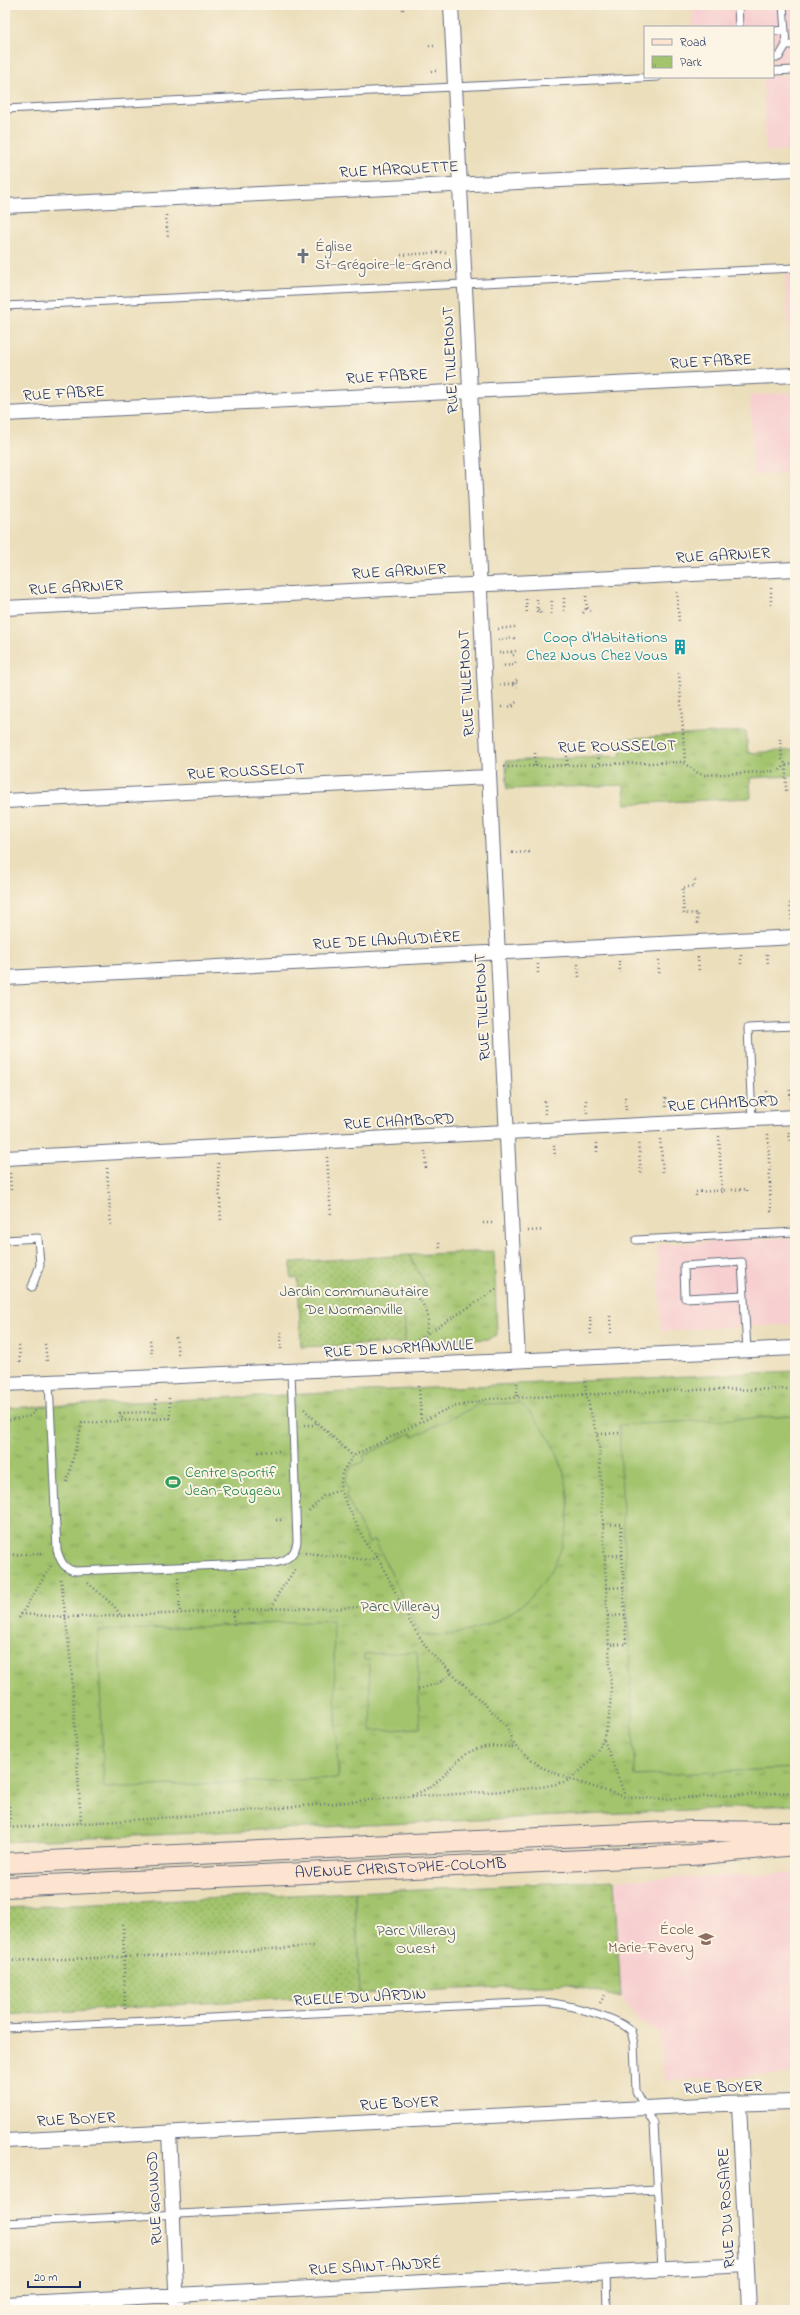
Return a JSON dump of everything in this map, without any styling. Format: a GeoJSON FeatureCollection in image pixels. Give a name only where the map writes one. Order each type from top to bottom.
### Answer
{"type":"FeatureCollection","features":[{"type":"Feature","properties":{"kind":"main road","name":"AVENUE CHRISTOPHE-COLOMB"},"geometry":{"type":"LineString","coordinates":[[5,1863],[692,1831],[795,1832]]}},
{"type":"Feature","properties":{"kind":"main road","name":"AVENUE CHRISTOPHE-COLOMB"},"geometry":{"type":"LineString","coordinates":[[5,1887],[692,1855],[795,1845]]}},
{"type":"Feature","properties":{"kind":"street","name":"RUE TILLEMONT"},"geometry":{"type":"LineString","coordinates":[[451,5],[518,1360]]}},
{"type":"Feature","properties":{"kind":"street","name":"RUE MARQUETTE"},"geometry":{"type":"LineString","coordinates":[[5,206],[795,169]]}},
{"type":"Feature","properties":{"kind":"street","name":"RUE FABRE"},"geometry":{"type":"LineString","coordinates":[[5,414],[795,375]]}},
{"type":"Feature","properties":{"kind":"street","name":"RUE GARNIER"},"geometry":{"type":"LineString","coordinates":[[5,608],[480,586],[795,569]]}},
{"type":"Feature","properties":{"kind":"street","name":"RUE ROUSSELOT"},"geometry":{"type":"LineString","coordinates":[[5,801],[488,777]]}},
{"type":"Feature","properties":{"kind":"street","name":"RUE DE LANAUDIÈRE"},"geometry":{"type":"LineString","coordinates":[[5,978],[795,937]]}},
{"type":"Feature","properties":{"kind":"street","name":"RUE CHAMBORD"},"geometry":{"type":"LineString","coordinates":[[5,1158],[795,1118]]}},
{"type":"Feature","properties":{"kind":"street","name":"RUE DE NORMANVILLE"},"geometry":{"type":"LineString","coordinates":[[5,1384],[795,1348]]}},
{"type":"Feature","properties":{"kind":"street","name":"RUE BOYER"},"geometry":{"type":"LineString","coordinates":[[5,2141],[645,2108],[795,2102]]}},
{"type":"Feature","properties":{"kind":"street","name":"RUE DU ROSAIRE"},"geometry":{"type":"LineString","coordinates":[[739,2104],[749,2310]]}},
{"type":"Feature","properties":{"kind":"street","name":"RUE GOUNOD"},"geometry":{"type":"LineString","coordinates":[[169,2133],[176,2295],[178,2310]]}},
{"type":"Feature","properties":{"kind":"street","name":"RUE SAINT-ANDRÉ"},"geometry":{"type":"LineString","coordinates":[[5,2304],[747,2265]]}},
{"type":"Feature","properties":{"kind":"lane"},"geometry":{"type":"LineString","coordinates":[[738,5],[739,26]]}},
{"type":"Feature","properties":{"kind":"lane"},"geometry":{"type":"LineString","coordinates":[[774,57],[779,57],[786,45],[783,5]]}},
{"type":"Feature","properties":{"kind":"lane"},"geometry":{"type":"LineString","coordinates":[[774,31],[785,30]]}},
{"type":"Feature","properties":{"kind":"lane"},"geometry":{"type":"LineString","coordinates":[[786,45],[795,45]]}},
{"type":"Feature","properties":{"kind":"lane"},"geometry":{"type":"LineString","coordinates":[[774,72],[795,70]]}},
{"type":"Feature","properties":{"kind":"lane"},"geometry":{"type":"LineString","coordinates":[[5,109],[644,78]]}},
{"type":"Feature","properties":{"kind":"lane"},"geometry":{"type":"LineString","coordinates":[[5,306],[795,268]]}},
{"type":"Feature","properties":{"kind":"lane"},"geometry":{"type":"LineString","coordinates":[[752,1120],[748,1028],[795,1026]]}},
{"type":"Feature","properties":{"kind":"lane"},"geometry":{"type":"LineString","coordinates":[[636,1240],[795,1232]]}},
{"type":"Feature","properties":{"kind":"lane"},"geometry":{"type":"LineString","coordinates":[[5,1240],[38,1238],[40,1265],[32,1287]]}},
{"type":"Feature","properties":{"kind":"lane"},"geometry":{"type":"LineString","coordinates":[[744,1295],[685,1298],[684,1266],[742,1262],[744,1295],[747,1350]]}},
{"type":"Feature","properties":{"kind":"lane"},"geometry":{"type":"LineString","coordinates":[[43,1383],[59,1557],[69,1570],[81,1572],[274,1563],[290,1556],[296,1550],[297,1541],[291,1371]]}},
{"type":"Feature","properties":{"kind":"lane","name":"RUELLE DU JARDIN"},"geometry":{"type":"LineString","coordinates":[[5,2028],[554,2003],[611,2020],[631,2031],[634,2044],[636,2091],[645,2108]]}},
{"type":"Feature","properties":{"kind":"lane"},"geometry":{"type":"LineString","coordinates":[[645,2108],[654,2124],[662,2269]]}},
{"type":"Feature","properties":{"kind":"lane"},"geometry":{"type":"LineString","coordinates":[[5,2222],[657,2189]]}},
{"type":"Feature","properties":{"kind":"lane"},"geometry":{"type":"LineString","coordinates":[[606,2272],[607,2310]]}},
{"type":"Feature","properties":{"kind":"path"},"geometry":{"type":"LineString","coordinates":[[402,5],[403,13]]}},
{"type":"Feature","properties":{"kind":"path"},"geometry":{"type":"LineString","coordinates":[[430,46],[437,46]]}},
{"type":"Feature","properties":{"kind":"path"},"geometry":{"type":"LineString","coordinates":[[431,71],[439,71]]}},
{"type":"Feature","properties":{"kind":"path"},"geometry":{"type":"LineString","coordinates":[[166,215],[168,238]]}},
{"type":"Feature","properties":{"kind":"path"},"geometry":{"type":"LineString","coordinates":[[401,255],[447,252]]}},
{"type":"Feature","properties":{"kind":"path"},"geometry":{"type":"LineString","coordinates":[[795,391],[795,400]]}},
{"type":"Feature","properties":{"kind":"path"},"geometry":{"type":"LineString","coordinates":[[770,588],[772,606]]}},
{"type":"Feature","properties":{"kind":"path"},"geometry":{"type":"LineString","coordinates":[[677,592],[679,623]]}},
{"type":"Feature","properties":{"kind":"path"},"geometry":{"type":"LineString","coordinates":[[586,596],[589,612]]}},
{"type":"Feature","properties":{"kind":"path"},"geometry":{"type":"LineString","coordinates":[[552,598],[553,614]]}},
{"type":"Feature","properties":{"kind":"path"},"geometry":{"type":"LineString","coordinates":[[564,598],[566,613]]}},
{"type":"Feature","properties":{"kind":"path"},"geometry":{"type":"LineString","coordinates":[[526,599],[528,615]]}},
{"type":"Feature","properties":{"kind":"path"},"geometry":{"type":"LineString","coordinates":[[537,599],[539,615]]}},
{"type":"Feature","properties":{"kind":"path"},"geometry":{"type":"LineString","coordinates":[[583,613],[587,607]]}},
{"type":"Feature","properties":{"kind":"path"},"geometry":{"type":"LineString","coordinates":[[498,629],[515,627]]}},
{"type":"Feature","properties":{"kind":"path"},"geometry":{"type":"LineString","coordinates":[[498,640],[515,638]]}},
{"type":"Feature","properties":{"kind":"path"},"geometry":{"type":"LineString","coordinates":[[499,653],[516,653]]}},
{"type":"Feature","properties":{"kind":"path"},"geometry":{"type":"LineString","coordinates":[[500,666],[515,664]]}},
{"type":"Feature","properties":{"kind":"path"},"geometry":{"type":"LineString","coordinates":[[679,673],[685,763]]}},
{"type":"Feature","properties":{"kind":"path"},"geometry":{"type":"LineString","coordinates":[[500,685],[517,684]]}},
{"type":"Feature","properties":{"kind":"path"},"geometry":{"type":"LineString","coordinates":[[512,706],[517,702]]}},
{"type":"Feature","properties":{"kind":"path"},"geometry":{"type":"LineString","coordinates":[[501,707],[517,706]]}},
{"type":"Feature","properties":{"kind":"path"},"geometry":{"type":"LineString","coordinates":[[780,739],[782,760],[786,765],[786,791]]}},
{"type":"Feature","properties":{"kind":"path"},"geometry":{"type":"LineString","coordinates":[[598,750],[599,764]]}},
{"type":"Feature","properties":{"kind":"path"},"geometry":{"type":"LineString","coordinates":[[567,752],[567,765]]}},
{"type":"Feature","properties":{"kind":"path"},"geometry":{"type":"LineString","coordinates":[[535,753],[535,766]]}},
{"type":"Feature","properties":{"kind":"path","name":"RUE ROUSSELOT"},"geometry":{"type":"LineString","coordinates":[[504,767],[685,763],[698,773],[705,775],[779,771],[786,765],[795,764]]}},
{"type":"Feature","properties":{"kind":"path"},"geometry":{"type":"LineString","coordinates":[[508,853],[529,852]]}},
{"type":"Feature","properties":{"kind":"path"},"geometry":{"type":"LineString","coordinates":[[695,880],[695,886],[682,888],[684,914],[697,914],[697,928]]}},
{"type":"Feature","properties":{"kind":"path"},"geometry":{"type":"LineString","coordinates":[[790,903],[792,923]]}},
{"type":"Feature","properties":{"kind":"path"},"geometry":{"type":"LineString","coordinates":[[794,951],[794,964]]}},
{"type":"Feature","properties":{"kind":"path"},"geometry":{"type":"LineString","coordinates":[[767,953],[768,965]]}},
{"type":"Feature","properties":{"kind":"path"},"geometry":{"type":"LineString","coordinates":[[741,954],[741,967]]}},
{"type":"Feature","properties":{"kind":"path"},"geometry":{"type":"LineString","coordinates":[[698,956],[699,971]]}},
{"type":"Feature","properties":{"kind":"path"},"geometry":{"type":"LineString","coordinates":[[658,958],[659,973]]}},
{"type":"Feature","properties":{"kind":"path"},"geometry":{"type":"LineString","coordinates":[[619,960],[620,973]]}},
{"type":"Feature","properties":{"kind":"path"},"geometry":{"type":"LineString","coordinates":[[578,962],[579,978]]}},
{"type":"Feature","properties":{"kind":"path"},"geometry":{"type":"LineString","coordinates":[[538,964],[538,976]]}},
{"type":"Feature","properties":{"kind":"path"},"geometry":{"type":"LineString","coordinates":[[790,1090],[791,1104]]}},
{"type":"Feature","properties":{"kind":"path"},"geometry":{"type":"LineString","coordinates":[[766,1091],[768,1105]]}},
{"type":"Feature","properties":{"kind":"path"},"geometry":{"type":"LineString","coordinates":[[625,1097],[626,1112]]}},
{"type":"Feature","properties":{"kind":"path"},"geometry":{"type":"LineString","coordinates":[[665,1098],[667,1111]]}},
{"type":"Feature","properties":{"kind":"path"},"geometry":{"type":"LineString","coordinates":[[586,1100],[587,1115]]}},
{"type":"Feature","properties":{"kind":"path"},"geometry":{"type":"LineString","coordinates":[[545,1101],[545,1116]]}},
{"type":"Feature","properties":{"kind":"path"},"geometry":{"type":"LineString","coordinates":[[789,1132],[790,1142]]}},
{"type":"Feature","properties":{"kind":"path"},"geometry":{"type":"LineString","coordinates":[[768,1134],[771,1211],[774,1212]]}},
{"type":"Feature","properties":{"kind":"path"},"geometry":{"type":"LineString","coordinates":[[719,1136],[722,1195]]}},
{"type":"Feature","properties":{"kind":"path"},"geometry":{"type":"LineString","coordinates":[[660,1139],[663,1172]]}},
{"type":"Feature","properties":{"kind":"path"},"geometry":{"type":"LineString","coordinates":[[638,1140],[641,1173]]}},
{"type":"Feature","properties":{"kind":"path"},"geometry":{"type":"LineString","coordinates":[[597,1143],[597,1154]]}},
{"type":"Feature","properties":{"kind":"path"},"geometry":{"type":"LineString","coordinates":[[554,1145],[555,1157]]}},
{"type":"Feature","properties":{"kind":"path"},"geometry":{"type":"LineString","coordinates":[[425,1151],[426,1170]]}},
{"type":"Feature","properties":{"kind":"path"},"geometry":{"type":"LineString","coordinates":[[327,1156],[330,1216]]}},
{"type":"Feature","properties":{"kind":"path"},"geometry":{"type":"LineString","coordinates":[[218,1162],[221,1222]]}},
{"type":"Feature","properties":{"kind":"path"},"geometry":{"type":"LineString","coordinates":[[107,1168],[111,1227]]}},
{"type":"Feature","properties":{"kind":"path"},"geometry":{"type":"LineString","coordinates":[[10,1173],[11,1191]]}},
{"type":"Feature","properties":{"kind":"path"},"geometry":{"type":"LineString","coordinates":[[696,1196],[696,1192],[747,1189],[747,1194]]}},
{"type":"Feature","properties":{"kind":"path"},"geometry":{"type":"LineString","coordinates":[[483,1223],[494,1223]]}},
{"type":"Feature","properties":{"kind":"path"},"geometry":{"type":"LineString","coordinates":[[528,1231],[544,1230]]}},
{"type":"Feature","properties":{"kind":"path"},"geometry":{"type":"LineString","coordinates":[[439,1243],[440,1249]]}},
{"type":"Feature","properties":{"kind":"path"},"geometry":{"type":"LineString","coordinates":[[411,1344],[469,1305],[497,1289]]}},
{"type":"Feature","properties":{"kind":"path"},"geometry":{"type":"LineString","coordinates":[[415,1296],[423,1303],[428,1313],[428,1325],[425,1335]]}},
{"type":"Feature","properties":{"kind":"path"},"geometry":{"type":"LineString","coordinates":[[610,1316],[611,1335]]}},
{"type":"Feature","properties":{"kind":"path"},"geometry":{"type":"LineString","coordinates":[[590,1317],[591,1336]]}},
{"type":"Feature","properties":{"kind":"path"},"geometry":{"type":"LineString","coordinates":[[281,1332],[282,1350]]}},
{"type":"Feature","properties":{"kind":"path"},"geometry":{"type":"LineString","coordinates":[[176,1337],[178,1355]]}},
{"type":"Feature","properties":{"kind":"path"},"geometry":{"type":"LineString","coordinates":[[150,1340],[152,1356]]}},
{"type":"Feature","properties":{"kind":"path"},"geometry":{"type":"LineString","coordinates":[[45,1344],[47,1361]]}},
{"type":"Feature","properties":{"kind":"path"},"geometry":{"type":"LineString","coordinates":[[20,1345],[20,1362]]}},
{"type":"Feature","properties":{"kind":"path"},"geometry":{"type":"LineString","coordinates":[[5,1828],[529,1788],[562,1783],[569,1779],[583,1768],[604,1740],[609,1724],[611,1706],[608,1616],[598,1434],[586,1394],[585,1378]]}},
{"type":"Feature","properties":{"kind":"path"},"geometry":{"type":"LineString","coordinates":[[517,1382],[517,1396]]}},
{"type":"Feature","properties":{"kind":"path"},"geometry":{"type":"LineString","coordinates":[[5,1421],[25,1418],[35,1413],[39,1407],[43,1383]]}},
{"type":"Feature","properties":{"kind":"path"},"geometry":{"type":"LineString","coordinates":[[419,1386],[421,1421]]}},
{"type":"Feature","properties":{"kind":"path"},"geometry":{"type":"LineString","coordinates":[[795,1389],[685,1390],[517,1396],[470,1402],[449,1408],[353,1456],[342,1472],[340,1490],[367,1546],[378,1557],[424,1645],[508,1726],[512,1742],[517,1748],[541,1767],[569,1779],[625,1797],[663,1799],[795,1792]]}},
{"type":"Feature","properties":{"kind":"path"},"geometry":{"type":"LineString","coordinates":[[169,1397],[170,1416]]}},
{"type":"Feature","properties":{"kind":"path"},"geometry":{"type":"LineString","coordinates":[[156,1398],[156,1412],[120,1413],[121,1419],[170,1416]]}},
{"type":"Feature","properties":{"kind":"path"},"geometry":{"type":"LineString","coordinates":[[303,1406],[317,1422],[353,1456]]}},
{"type":"Feature","properties":{"kind":"path"},"geometry":{"type":"LineString","coordinates":[[66,1485],[82,1423],[170,1416]]}},
{"type":"Feature","properties":{"kind":"path"},"geometry":{"type":"LineString","coordinates":[[314,1425],[317,1422]]}},
{"type":"Feature","properties":{"kind":"path"},"geometry":{"type":"LineString","coordinates":[[598,1434],[619,1433]]}},
{"type":"Feature","properties":{"kind":"path"},"geometry":{"type":"LineString","coordinates":[[258,1452],[269,1452]]}},
{"type":"Feature","properties":{"kind":"path"},"geometry":{"type":"LineString","coordinates":[[308,1512],[322,1496],[340,1490]]}},
{"type":"Feature","properties":{"kind":"path"},"geometry":{"type":"LineString","coordinates":[[352,1527],[356,1524]]}},
{"type":"Feature","properties":{"kind":"path"},"geometry":{"type":"LineString","coordinates":[[603,1525],[621,1524],[626,1644],[609,1645]]}},
{"type":"Feature","properties":{"kind":"path"},"geometry":{"type":"LineString","coordinates":[[304,1558],[307,1554],[307,1548]]}},
{"type":"Feature","properties":{"kind":"path"},"geometry":{"type":"LineString","coordinates":[[5,1555],[46,1553],[59,1557],[71,1664],[81,1823]]}},
{"type":"Feature","properties":{"kind":"path"},"geometry":{"type":"LineString","coordinates":[[302,1553],[369,1560],[378,1557]]}},
{"type":"Feature","properties":{"kind":"path"},"geometry":{"type":"LineString","coordinates":[[605,1556],[622,1555]]}},
{"type":"Feature","properties":{"kind":"path"},"geometry":{"type":"LineString","coordinates":[[271,1609],[278,1594],[300,1563]]}},
{"type":"Feature","properties":{"kind":"path"},"geometry":{"type":"LineString","coordinates":[[19,1618],[20,1614],[52,1564]]}},
{"type":"Feature","properties":{"kind":"path"},"geometry":{"type":"LineString","coordinates":[[178,1574],[180,1613]]}},
{"type":"Feature","properties":{"kind":"path"},"geometry":{"type":"LineString","coordinates":[[85,1578],[89,1584],[114,1606],[121,1616]]}},
{"type":"Feature","properties":{"kind":"path"},"geometry":{"type":"LineString","coordinates":[[606,1588],[623,1587]]}},
{"type":"Feature","properties":{"kind":"path"},"geometry":{"type":"LineString","coordinates":[[20,1614],[66,1617],[121,1616],[234,1610],[329,1609],[402,1604]]}},
{"type":"Feature","properties":{"kind":"path"},"geometry":{"type":"LineString","coordinates":[[234,1610],[234,1625]]}},
{"type":"Feature","properties":{"kind":"path"},"geometry":{"type":"LineString","coordinates":[[608,1616],[625,1615]]}},
{"type":"Feature","properties":{"kind":"path"},"geometry":{"type":"LineString","coordinates":[[418,1689],[439,1683],[452,1673]]}},
{"type":"Feature","properties":{"kind":"path"},"geometry":{"type":"LineString","coordinates":[[604,1740],[625,1797]]}},
{"type":"Feature","properties":{"kind":"path"},"geometry":{"type":"LineString","coordinates":[[408,1797],[430,1787],[468,1752],[490,1746],[517,1748]]}},
{"type":"Feature","properties":{"kind":"path"},"geometry":{"type":"LineString","coordinates":[[9,1806],[10,1828]]}},
{"type":"Feature","properties":{"kind":"path"},"geometry":{"type":"LineString","coordinates":[[123,1924],[126,2012]]}},
{"type":"Feature","properties":{"kind":"path"},"geometry":{"type":"LineString","coordinates":[[5,1961],[124,1955],[182,1955],[314,1946]]}},
{"type":"Feature","properties":{"kind":"shaded area"},"geometry":{"type":"Polygon","coordinates":[[[692,5],[795,5],[795,66],[774,67],[774,26],[693,26],[692,5]]]}},
{"type":"Feature","properties":{"kind":"shaded area"},"geometry":{"type":"Polygon","coordinates":[[[795,75],[795,150],[766,152],[763,78],[774,78],[774,76],[795,75]]]}},
{"type":"Feature","properties":{"kind":"shaded area"},"geometry":{"type":"Polygon","coordinates":[[[795,273],[795,356],[790,356],[785,274],[795,273]]]}},
{"type":"Feature","properties":{"kind":"shaded area"},"geometry":{"type":"Polygon","coordinates":[[[795,393],[795,473],[753,475],[750,395],[795,393]]]}},
{"type":"Feature","properties":{"kind":"shaded area"},"geometry":{"type":"Polygon","coordinates":[[[795,1237],[795,1324],[661,1331],[657,1245],[795,1237]]]}},
{"type":"Feature","properties":{"kind":"shaded area","name":"École Marie-Favery"},"geometry":{"type":"Polygon","coordinates":[[[795,1873],[795,2074],[664,2081],[659,2033],[639,2021],[621,1998],[614,1880],[795,1873]]]}},
{"type":"Feature","properties":{"kind":"green space"},"geometry":{"type":"Polygon","coordinates":[[[746,731],[748,753],[795,750],[795,776],[750,778],[751,798],[625,804],[624,785],[507,789],[506,761],[621,756],[620,739],[746,731]]]}},
{"type":"Feature","properties":{"kind":"green space"},"geometry":{"type":"Polygon","coordinates":[[[494,1251],[497,1335],[489,1339],[405,1343],[405,1320],[398,1308],[427,1287],[409,1255],[494,1251]]]}},
{"type":"Feature","properties":{"kind":"green space","name":"Jardin communautaire De Normanville"},"geometry":{"type":"Polygon","coordinates":[[[409,1255],[427,1287],[398,1308],[405,1320],[405,1343],[301,1347],[298,1278],[291,1278],[291,1262],[409,1255]]]}},
{"type":"Feature","properties":{"kind":"green space","name":"Parc Villeray"},"geometry":{"type":"Polygon","coordinates":[[[795,1371],[795,1805],[5,1842],[5,1408],[795,1371]]]}},
{"type":"Feature","properties":{"kind":"green space"},"geometry":{"type":"Polygon","coordinates":[[[520,1403],[550,1440],[565,1479],[568,1519],[558,1556],[538,1589],[507,1615],[468,1631],[421,1635],[375,1540],[369,1543],[346,1496],[348,1489],[345,1481],[351,1467],[365,1461],[363,1456],[411,1433],[413,1437],[480,1404],[520,1403]]]}},
{"type":"Feature","properties":{"kind":"green space"},"geometry":{"type":"Polygon","coordinates":[[[795,1416],[795,1768],[635,1776],[619,1425],[795,1416]]]}},
{"type":"Feature","properties":{"kind":"green space"},"geometry":{"type":"Polygon","coordinates":[[[333,1621],[338,1778],[104,1788],[98,1631],[333,1621]]]}},
{"type":"Feature","properties":{"kind":"green space"},"geometry":{"type":"Polygon","coordinates":[[[417,1652],[420,1728],[371,1731],[369,1660],[364,1660],[364,1654],[417,1652]]]}},
{"type":"Feature","properties":{"kind":"green space","name":"Parc Villeray Ouest"},"geometry":{"type":"Polygon","coordinates":[[[614,1880],[621,1998],[565,1984],[360,1994],[355,1892],[614,1880]]]}},
{"type":"Feature","properties":{"kind":"green space"},"geometry":{"type":"Polygon","coordinates":[[[355,1892],[360,1994],[5,2015],[5,1908],[355,1892]]]}},
{"type":"Feature","properties":{"kind":"place","name":"Église St-Grégoire-le-Grand"},"geometry":{"type":"Point","coordinates":[303,256]}},
{"type":"Feature","properties":{"kind":"place","name":"Coop d'Habitations Chez Nous Chez Vous"},"geometry":{"type":"Point","coordinates":[680,647]}},
{"type":"Feature","properties":{"kind":"place","name":"Centre sportif Jean-Rougeau"},"geometry":{"type":"Point","coordinates":[173,1482]}},
{"type":"Feature","properties":{"kind":"place","name":"École Marie-Favery"},"geometry":{"type":"Point","coordinates":[706,1939]}}]}
